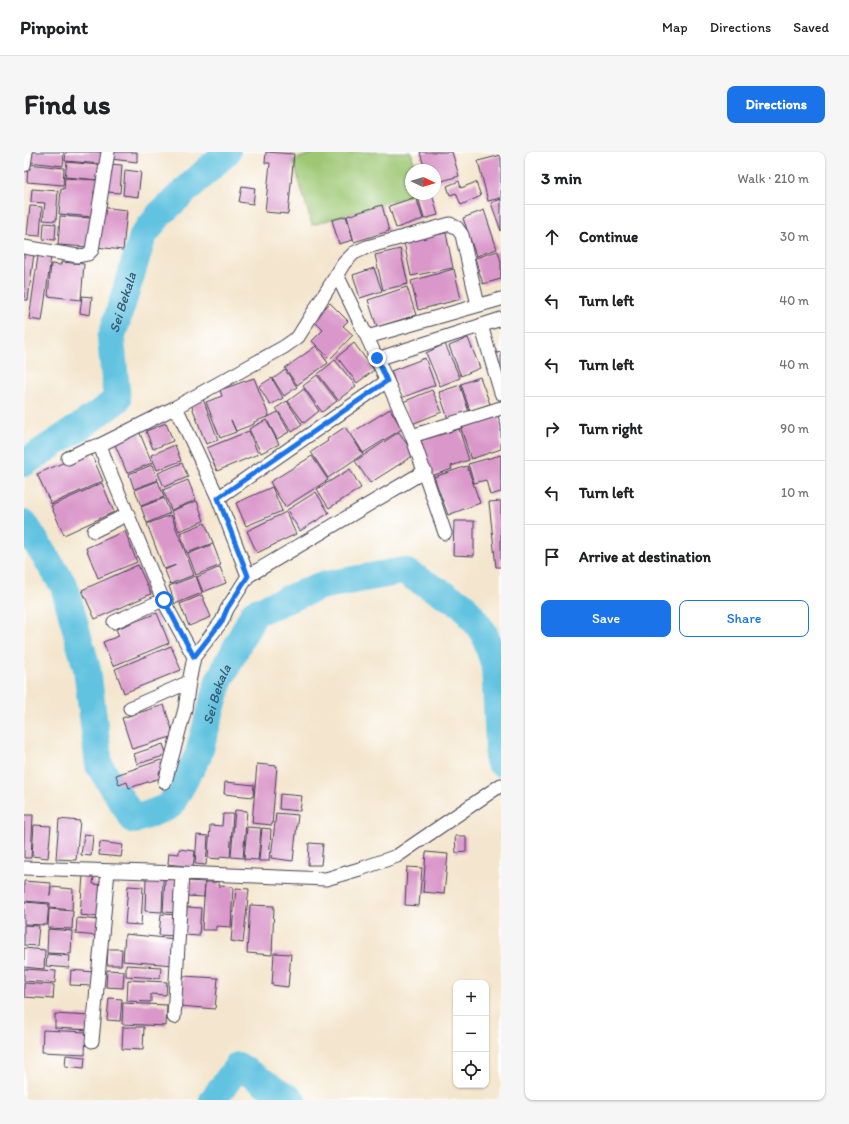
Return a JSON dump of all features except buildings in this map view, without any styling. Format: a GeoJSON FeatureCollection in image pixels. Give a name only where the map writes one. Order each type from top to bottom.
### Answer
{"type":"FeatureCollection","features":[{"type":"Feature","properties":{"kind":"street"},"geometry":{"type":"LineString","coordinates":[[24,165],[26,152]]}},
{"type":"Feature","properties":{"kind":"street"},"geometry":{"type":"LineString","coordinates":[[24,247],[78,256],[88,254],[92,250],[108,152]]}},
{"type":"Feature","properties":{"kind":"street"},"geometry":{"type":"LineString","coordinates":[[68,458],[86,449],[100,445],[176,407],[284,347],[298,337],[344,262],[354,253],[367,248],[450,224],[457,228],[462,235],[478,306]]}},
{"type":"Feature","properties":{"kind":"street"},"geometry":{"type":"LineString","coordinates":[[337,275],[377,358],[412,436],[445,533]]}},
{"type":"Feature","properties":{"kind":"street"},"geometry":{"type":"LineString","coordinates":[[367,337],[501,299]]}},
{"type":"Feature","properties":{"kind":"street"},"geometry":{"type":"LineString","coordinates":[[377,358],[501,319]]}},
{"type":"Feature","properties":{"kind":"street"},"geometry":{"type":"LineString","coordinates":[[481,325],[501,393]]}},
{"type":"Feature","properties":{"kind":"street"},"geometry":{"type":"LineString","coordinates":[[218,498],[387,381]]}},
{"type":"Feature","properties":{"kind":"street"},"geometry":{"type":"LineString","coordinates":[[176,407],[218,498],[248,576]]}},
{"type":"Feature","properties":{"kind":"street"},"geometry":{"type":"LineString","coordinates":[[412,436],[501,408]]}},
{"type":"Feature","properties":{"kind":"street"},"geometry":{"type":"LineString","coordinates":[[100,445],[164,600],[194,657]]}},
{"type":"Feature","properties":{"kind":"street"},"geometry":{"type":"LineString","coordinates":[[165,782],[185,709],[194,657],[222,621],[227,609],[248,576],[425,471]]}},
{"type":"Feature","properties":{"kind":"street"},"geometry":{"type":"LineString","coordinates":[[94,531],[128,514]]}},
{"type":"Feature","properties":{"kind":"street"},"geometry":{"type":"LineString","coordinates":[[114,622],[164,600]]}},
{"type":"Feature","properties":{"kind":"street"},"geometry":{"type":"LineString","coordinates":[[130,708],[189,682]]}},
{"type":"Feature","properties":{"kind":"street"},"geometry":{"type":"LineString","coordinates":[[24,868],[326,879],[397,856],[501,785]]}},
{"type":"Feature","properties":{"kind":"street"},"geometry":{"type":"LineString","coordinates":[[92,1041],[108,871]]}},
{"type":"Feature","properties":{"kind":"street"},"geometry":{"type":"LineString","coordinates":[[174,1016],[182,873]]}},
{"type":"Feature","properties":{"kind":"green space"},"geometry":{"type":"Polygon","coordinates":[[[318,152],[411,152],[414,164],[405,164],[405,197],[312,225],[293,160],[318,152]]]}},
{"type":"Feature","properties":{"kind":"waterway","name":"Sei Bekala"},"geometry":{"type":"LineString","coordinates":[[24,463],[81,426],[117,400],[111,339],[143,236],[160,214],[227,152]]}},
{"type":"Feature","properties":{"kind":"waterway","name":"Sei Bekala"},"geometry":{"type":"LineString","coordinates":[[24,523],[64,586],[87,669],[99,765],[134,820],[170,806],[198,756],[219,681],[254,613],[320,586],[403,571],[463,605],[484,633],[495,666],[499,747],[498,759],[501,763]]}},
{"type":"Feature","properties":{"kind":"waterway","name":"Sei Bekala"},"geometry":{"type":"LineString","coordinates":[[213,1100],[238,1066],[292,1100]]}},
{"type":"Feature","properties":{"kind":"route"},"geometry":{"type":"LineString","coordinates":[[164,600],[194,657],[222,621],[227,609],[248,576],[218,498],[387,381],[377,358]]}}]}
